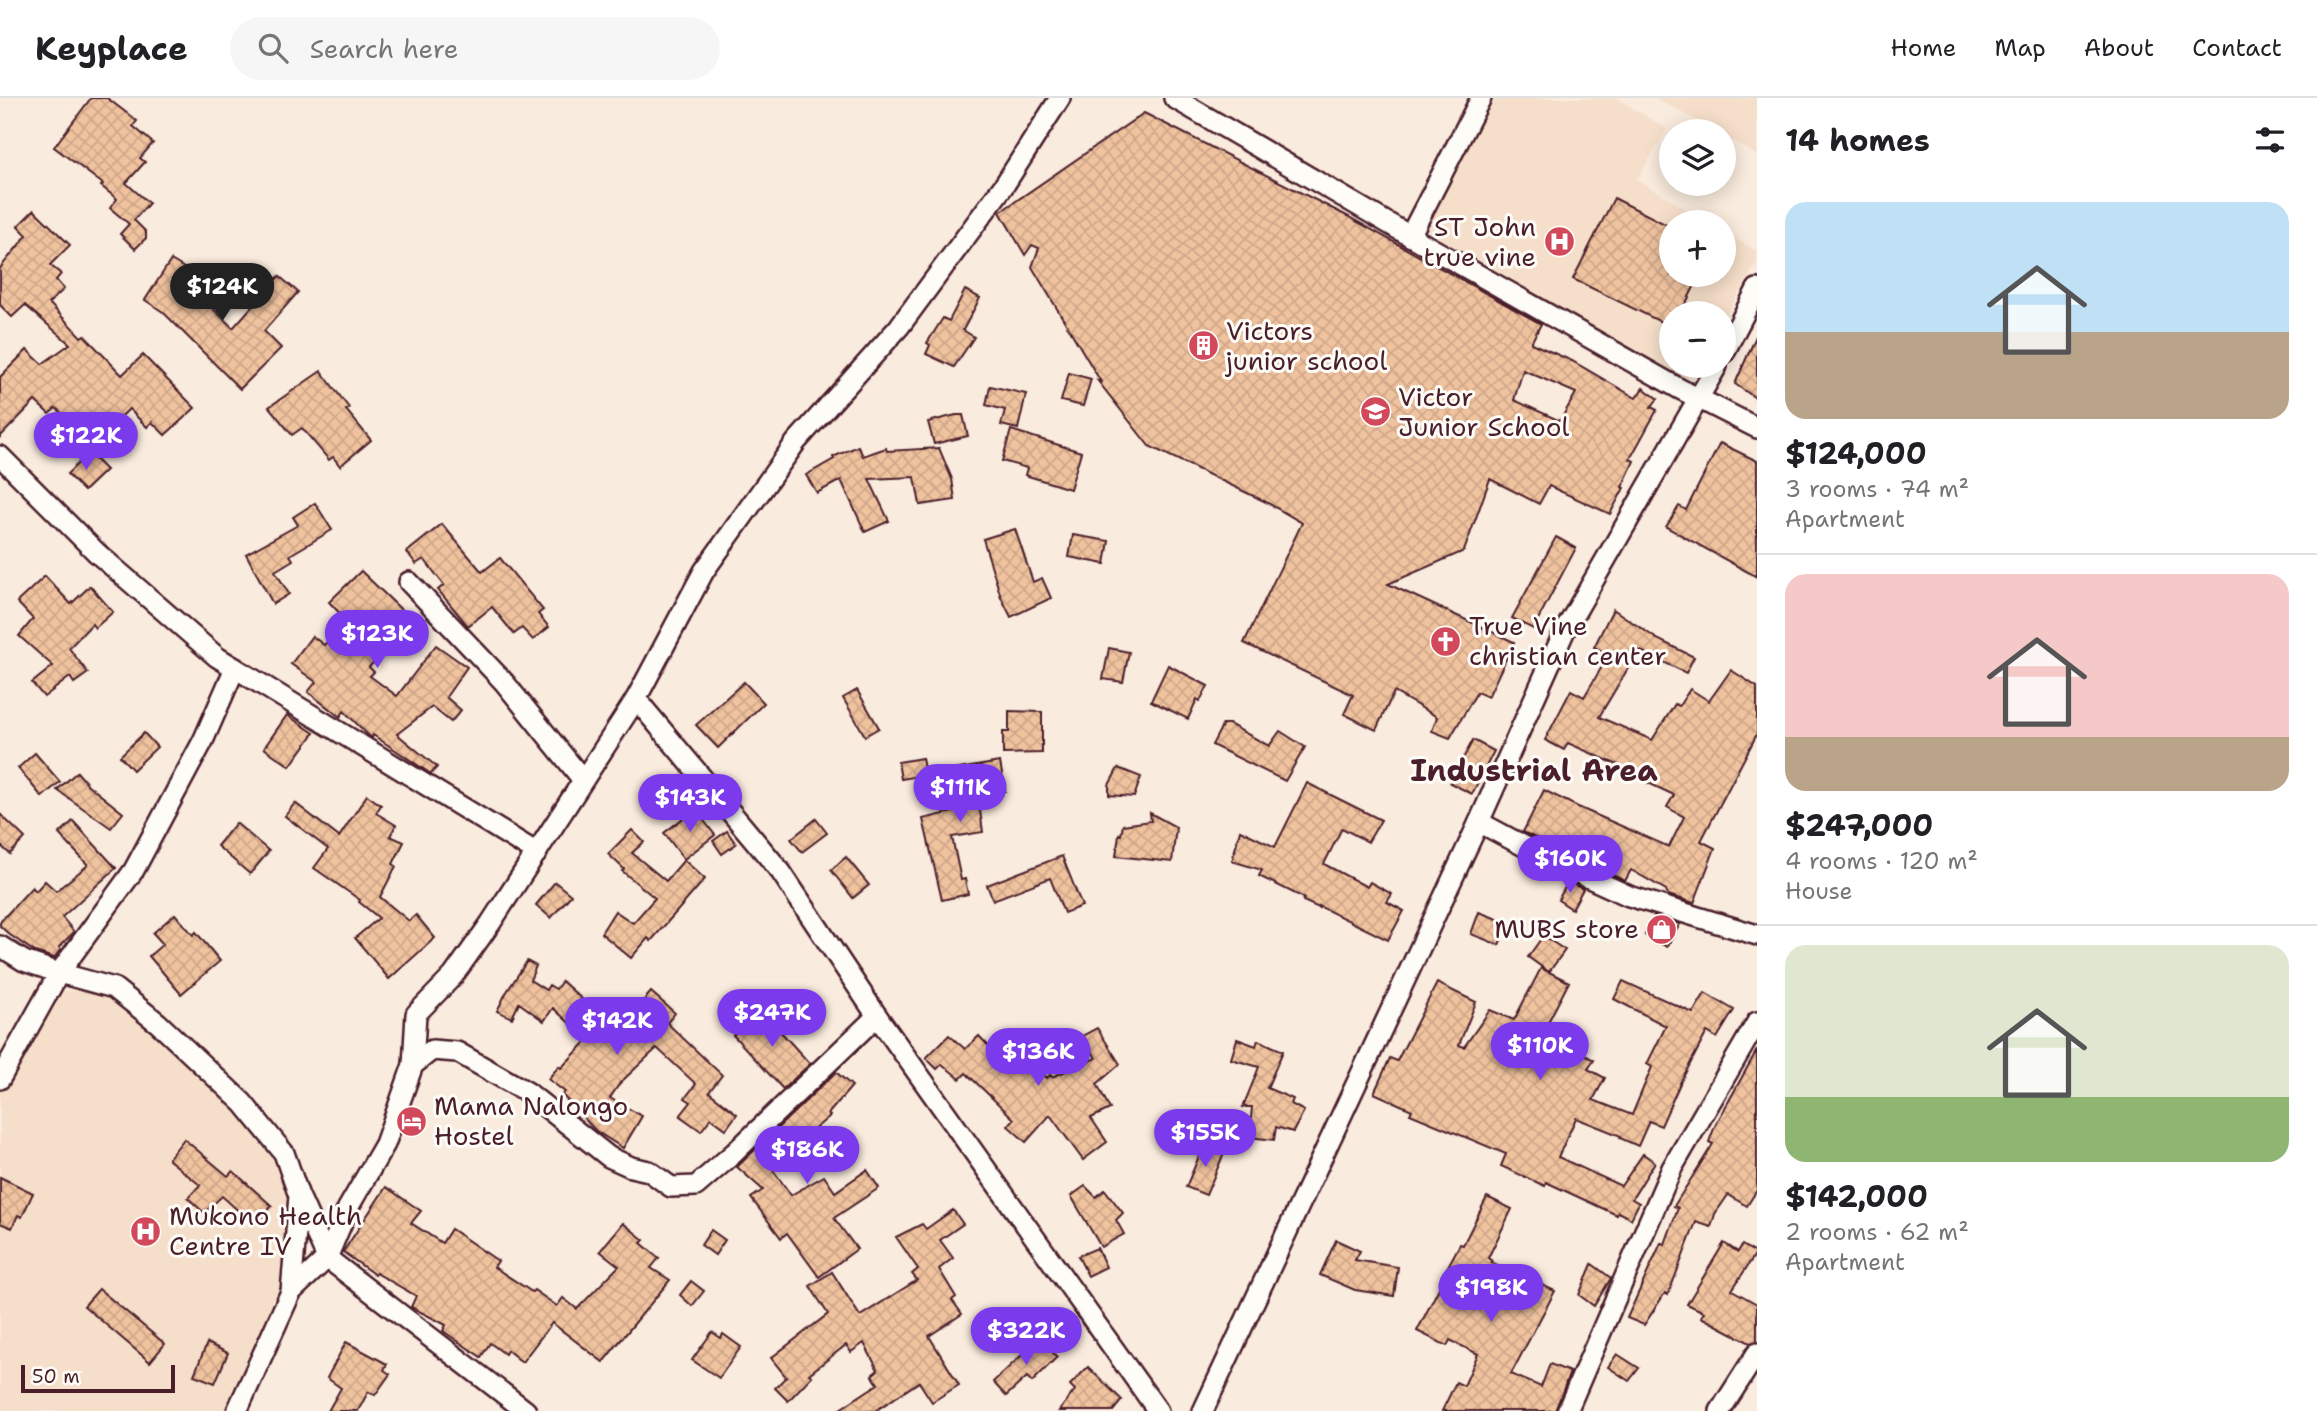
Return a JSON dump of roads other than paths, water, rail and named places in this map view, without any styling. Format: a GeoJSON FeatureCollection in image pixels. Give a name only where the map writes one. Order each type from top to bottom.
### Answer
{"type":"FeatureCollection","features":[{"type":"Feature","properties":{"kind":"street"},"geometry":{"type":"LineString","coordinates":[[290,1292],[327,1258],[348,1208],[385,1144],[413,1065],[416,1014],[453,976],[537,852],[636,699],[704,571],[796,442],[899,327],[1005,184],[1060,98]]}},
{"type":"Feature","properties":{"kind":"street"},"geometry":{"type":"LineString","coordinates":[[1174,98],[1410,236],[1699,399],[1757,428]]}},
{"type":"Feature","properties":{"kind":"street"},"geometry":{"type":"LineString","coordinates":[[1410,236],[1481,98]]}},
{"type":"Feature","properties":{"kind":"street"},"geometry":{"type":"LineString","coordinates":[[1736,330],[1757,289]]}},
{"type":"Feature","properties":{"kind":"street"},"geometry":{"type":"LineString","coordinates":[[1203,1411],[1479,822],[1564,632],[1710,378]]}},
{"type":"Feature","properties":{"kind":"street"},"geometry":{"type":"LineString","coordinates":[[0,456],[97,553],[217,657],[537,852]]}},
{"type":"Feature","properties":{"kind":"street"},"geometry":{"type":"LineString","coordinates":[[409,582],[504,682],[583,780]]}},
{"type":"Feature","properties":{"kind":"street"},"geometry":{"type":"LineString","coordinates":[[0,1079],[59,973],[134,870],[203,741],[235,668]]}},
{"type":"Feature","properties":{"kind":"street"},"geometry":{"type":"LineString","coordinates":[[636,699],[781,872],[877,1016],[1158,1411]]}},
{"type":"Feature","properties":{"kind":"street"},"geometry":{"type":"LineString","coordinates":[[1479,822],[1550,860],[1629,896],[1757,934]]}},
{"type":"Feature","properties":{"kind":"street"},"geometry":{"type":"LineString","coordinates":[[0,946],[24,961],[114,988],[158,1023],[243,1103],[284,1153],[299,1196],[327,1258],[526,1411]]}},
{"type":"Feature","properties":{"kind":"street"},"geometry":{"type":"LineString","coordinates":[[413,1065],[432,1050],[457,1052],[527,1092],[609,1157],[631,1167],[649,1171],[671,1187],[696,1186],[877,1016]]}},
{"type":"Feature","properties":{"kind":"street"},"geometry":{"type":"LineString","coordinates":[[1567,1411],[1672,1168],[1757,1022]]}},
{"type":"Feature","properties":{"kind":"street"},"geometry":{"type":"LineString","coordinates":[[244,1409],[290,1292],[299,1196]]}},
{"type":"Feature","properties":{"kind":"street"},"geometry":{"type":"LineString","coordinates":[[1720,1411],[1757,1353]]}},
{"type":"Feature","properties":{"kind":"place","name":"ST John true vine"},"geometry":{"type":"Point","coordinates":[1559,242]}},
{"type":"Feature","properties":{"kind":"place","name":"Victors junior school"},"geometry":{"type":"Point","coordinates":[1203,346]}},
{"type":"Feature","properties":{"kind":"place","name":"Victor Junior School"},"geometry":{"type":"Point","coordinates":[1375,412]}},
{"type":"Feature","properties":{"kind":"place","name":"True Vine christian center"},"geometry":{"type":"Point","coordinates":[1446,641]}},
{"type":"Feature","properties":{"kind":"place","name":"MUBS store"},"geometry":{"type":"Point","coordinates":[1662,929]}},
{"type":"Feature","properties":{"kind":"place","name":"Mama Nalongo Hostel"},"geometry":{"type":"Point","coordinates":[411,1121]}},
{"type":"Feature","properties":{"kind":"place","name":"Mukono Health Centre IV"},"geometry":{"type":"Point","coordinates":[146,1231]}},
{"type":"Feature","properties":{"kind":"district","name":"Industrial Area"},"geometry":{"type":"Point","coordinates":[1534,771]}}]}
